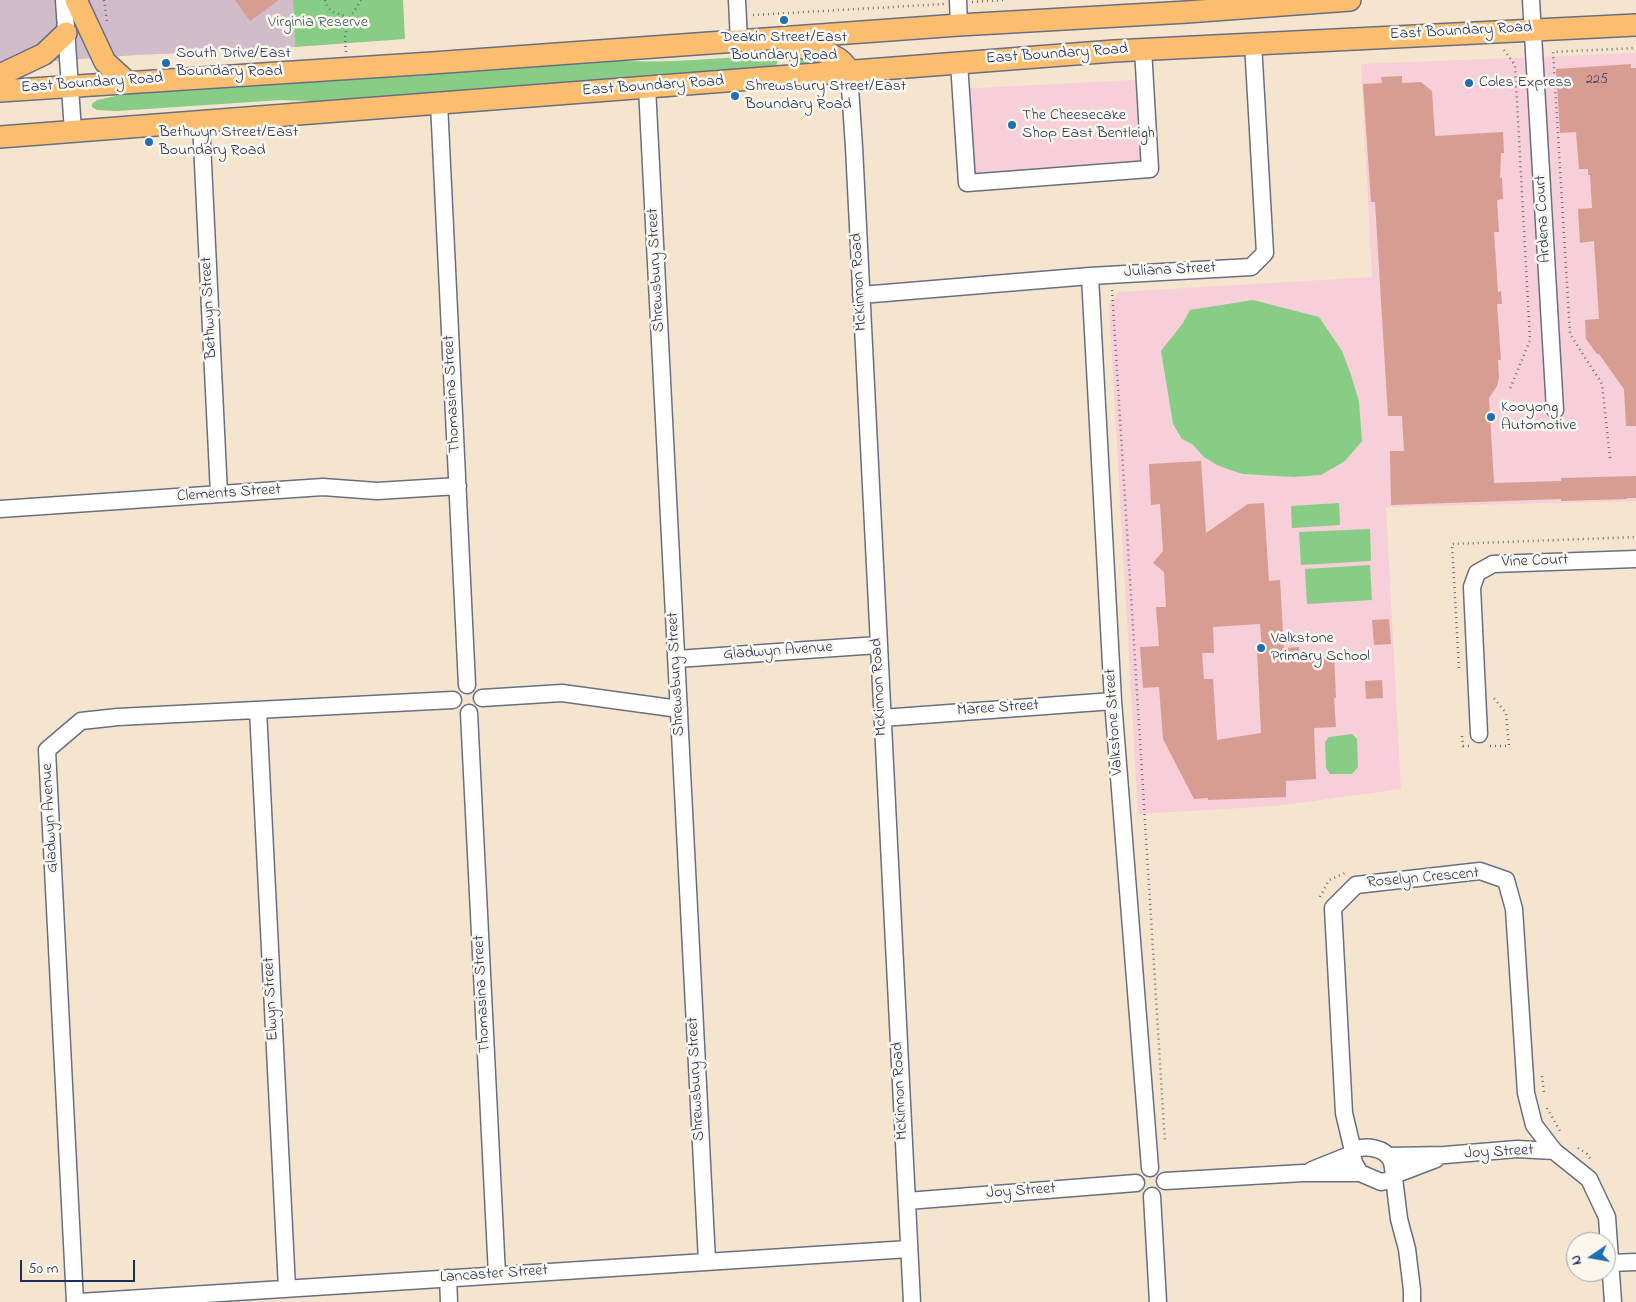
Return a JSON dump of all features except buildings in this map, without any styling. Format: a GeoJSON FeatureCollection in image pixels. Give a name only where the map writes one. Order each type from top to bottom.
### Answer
{"type":"FeatureCollection","features":[{"type":"Feature","properties":{"kind":"main road"},"geometry":{"type":"LineString","coordinates":[[76,0],[105,62],[127,82]]}},
{"type":"Feature","properties":{"kind":"main road","name":"East Boundary Road"},"geometry":{"type":"LineString","coordinates":[[0,91],[1350,0]]}},
{"type":"Feature","properties":{"kind":"main road","name":"East Boundary Road"},"geometry":{"type":"LineString","coordinates":[[0,137],[1144,49],[1636,25]]}},
{"type":"Feature","properties":{"kind":"main road"},"geometry":{"type":"LineString","coordinates":[[0,75],[44,54],[66,33]]}},
{"type":"Feature","properties":{"kind":"main road"},"geometry":{"type":"LineString","coordinates":[[775,38],[797,46],[830,54],[842,61],[849,72]]}},
{"type":"Feature","properties":{"kind":"main road"},"geometry":{"type":"LineString","coordinates":[[775,38],[784,60],[785,76]]}},
{"type":"Feature","properties":{"kind":"street"},"geometry":{"type":"LineString","coordinates":[[64,0],[73,131]]}},
{"type":"Feature","properties":{"kind":"street"},"geometry":{"type":"LineString","coordinates":[[737,0],[739,41]]}},
{"type":"Feature","properties":{"kind":"street","name":"Ardena Court"},"geometry":{"type":"LineString","coordinates":[[1531,0],[1555,410]]}},
{"type":"Feature","properties":{"kind":"street"},"geometry":{"type":"LineString","coordinates":[[958,1],[959,25]]}},
{"type":"Feature","properties":{"kind":"street","name":"Juliana Street"},"geometry":{"type":"LineString","coordinates":[[861,295],[1090,276],[1250,267],[1265,253],[1253,43]]}},
{"type":"Feature","properties":{"kind":"street"},"geometry":{"type":"LineString","coordinates":[[959,63],[967,183],[1140,170],[1150,169],[1144,49]]}},
{"type":"Feature","properties":{"kind":"street","name":"McKinnon Road"},"geometry":{"type":"LineString","coordinates":[[849,72],[912,1302]]}},
{"type":"Feature","properties":{"kind":"street","name":"Shrewsbury Street"},"geometry":{"type":"LineString","coordinates":[[647,87],[707,1261]]}},
{"type":"Feature","properties":{"kind":"street","name":"Thomasina Street"},"geometry":{"type":"LineString","coordinates":[[439,103],[467,685]]}},
{"type":"Feature","properties":{"kind":"street","name":"Bethwyn Street"},"geometry":{"type":"LineString","coordinates":[[201,122],[219,494]]}},
{"type":"Feature","properties":{"kind":"street","name":"Valkstone Street"},"geometry":{"type":"LineString","coordinates":[[1090,276],[1113,700],[1150,1168]]}},
{"type":"Feature","properties":{"kind":"street","name":"Clements Street"},"geometry":{"type":"LineString","coordinates":[[0,509],[323,487],[377,491],[458,486]]}},
{"type":"Feature","properties":{"kind":"street","name":"Vine Court"},"geometry":{"type":"LineString","coordinates":[[1474,740],[1472,587],[1477,573],[1493,564],[1636,559]]}},
{"type":"Feature","properties":{"kind":"street","name":"Gladwyn Avenue"},"geometry":{"type":"LineString","coordinates":[[677,659],[878,645]]}},
{"type":"Feature","properties":{"kind":"street"},"geometry":{"type":"LineString","coordinates":[[467,685],[475,686],[482,698],[480,707],[469,713],[456,708],[453,700],[458,688],[467,685]]}},
{"type":"Feature","properties":{"kind":"street"},"geometry":{"type":"LineString","coordinates":[[482,698],[562,693],[679,709]]}},
{"type":"Feature","properties":{"kind":"street","name":"Gladwyn Avenue"},"geometry":{"type":"LineString","coordinates":[[76,1302],[47,750],[81,721],[118,717],[453,700]]}},
{"type":"Feature","properties":{"kind":"street","name":"Maree Street"},"geometry":{"type":"LineString","coordinates":[[882,718],[1113,700]]}},
{"type":"Feature","properties":{"kind":"street","name":"Elwyn Street"},"geometry":{"type":"LineString","coordinates":[[258,710],[287,1288]]}},
{"type":"Feature","properties":{"kind":"street","name":"Thomasina Street"},"geometry":{"type":"LineString","coordinates":[[469,713],[497,1275]]}},
{"type":"Feature","properties":{"kind":"street","name":"Roselyn Crescent"},"geometry":{"type":"LineString","coordinates":[[1360,1173],[1354,1163],[1344,1113],[1333,908],[1356,885],[1480,871],[1506,880],[1514,909],[1526,1093],[1534,1125],[1554,1151]]}},
{"type":"Feature","properties":{"kind":"street"},"geometry":{"type":"LineString","coordinates":[[1344,1113],[1381,1152],[1391,1159],[1389,1178],[1398,1219],[1408,1249],[1412,1302]]}},
{"type":"Feature","properties":{"kind":"street","name":"Joy Street"},"geometry":{"type":"LineString","coordinates":[[1352,1153],[1368,1146],[1381,1152],[1445,1156],[1516,1149],[1554,1151]]}},
{"type":"Feature","properties":{"kind":"street"},"geometry":{"type":"LineString","coordinates":[[1554,1151],[1589,1179],[1607,1218],[1608,1232]]}},
{"type":"Feature","properties":{"kind":"street"},"geometry":{"type":"LineString","coordinates":[[1303,1173],[1352,1153]]}},
{"type":"Feature","properties":{"kind":"street","name":"Joy Street"},"geometry":{"type":"LineString","coordinates":[[1389,1178],[1445,1156]]}},
{"type":"Feature","properties":{"kind":"street"},"geometry":{"type":"LineString","coordinates":[[1145,1168],[1150,1168],[1158,1170],[1164,1176],[1165,1181],[1160,1193],[1147,1196],[1140,1191],[1136,1183],[1138,1174],[1145,1168]]}},
{"type":"Feature","properties":{"kind":"street"},"geometry":{"type":"LineString","coordinates":[[1165,1181],[1303,1173],[1360,1173],[1389,1178]]}},
{"type":"Feature","properties":{"kind":"street","name":"Joy Street"},"geometry":{"type":"LineString","coordinates":[[907,1200],[1136,1183]]}},
{"type":"Feature","properties":{"kind":"street"},"geometry":{"type":"LineString","coordinates":[[1152,1196],[1158,1302]]}},
{"type":"Feature","properties":{"kind":"street","name":"Lancaster Street"},"geometry":{"type":"LineString","coordinates":[[80,1302],[909,1249]]}},
{"type":"Feature","properties":{"kind":"street"},"geometry":{"type":"LineString","coordinates":[[1616,1263],[1636,1262]]}},
{"type":"Feature","properties":{"kind":"street"},"geometry":{"type":"LineString","coordinates":[[448,1278],[449,1302]]}},
{"type":"Feature","properties":{"kind":"street"},"geometry":{"type":"LineString","coordinates":[[1611,1282],[1613,1302]]}},
{"type":"Feature","properties":{"kind":"path"},"geometry":{"type":"LineString","coordinates":[[104,0],[107,22],[110,28]]}},
{"type":"Feature","properties":{"kind":"path"},"geometry":{"type":"LineString","coordinates":[[325,0],[330,10],[345,16],[348,21]]}},
{"type":"Feature","properties":{"kind":"path"},"geometry":{"type":"LineString","coordinates":[[347,68],[345,37],[348,21],[361,0]]}},
{"type":"Feature","properties":{"kind":"path"},"geometry":{"type":"LineString","coordinates":[[753,8],[753,16],[958,1],[1003,0]]}},
{"type":"Feature","properties":{"kind":"path"},"geometry":{"type":"LineString","coordinates":[[1610,458],[1602,384],[1570,334],[1553,52],[1636,48]]}},
{"type":"Feature","properties":{"kind":"path"},"geometry":{"type":"LineString","coordinates":[[1497,50],[1504,50],[1515,65],[1530,340],[1510,389]]}},
{"type":"Feature","properties":{"kind":"path"},"geometry":{"type":"LineString","coordinates":[[1112,290],[1166,1145]]}},
{"type":"Feature","properties":{"kind":"path"},"geometry":{"type":"LineString","coordinates":[[1459,669],[1452,544],[1636,538]]}},
{"type":"Feature","properties":{"kind":"path"},"geometry":{"type":"LineString","coordinates":[[1474,740],[1509,746],[1506,713],[1491,694]]}},
{"type":"Feature","properties":{"kind":"path"},"geometry":{"type":"LineString","coordinates":[[1317,904],[1329,880],[1345,873]]}},
{"type":"Feature","properties":{"kind":"path"},"geometry":{"type":"LineString","coordinates":[[1542,1075],[1544,1094]]}},
{"type":"Feature","properties":{"kind":"path"},"geometry":{"type":"LineString","coordinates":[[1544,1104],[1562,1134]]}},
{"type":"Feature","properties":{"kind":"path"},"geometry":{"type":"LineString","coordinates":[[1573,1146],[1587,1154],[1593,1161]]}},
{"type":"Feature","properties":{"kind":"shaded area"},"geometry":{"type":"Polygon","coordinates":[[[0,0],[293,0],[295,47],[137,55],[0,65],[0,0]]]}},
{"type":"Feature","properties":{"kind":"shaded area"},"geometry":{"type":"Polygon","coordinates":[[[1636,53],[1636,501],[1386,507],[1401,789],[1276,806],[1138,814],[1109,305],[1118,292],[1372,277],[1361,64],[1636,53]]]}},
{"type":"Feature","properties":{"kind":"shaded area"},"geometry":{"type":"Polygon","coordinates":[[[1153,79],[1156,176],[960,190],[957,89],[1153,79]]]}},
{"type":"Feature","properties":{"kind":"green space","name":"Virginia Reserve"},"geometry":{"type":"Polygon","coordinates":[[[293,0],[403,0],[405,39],[295,47],[293,0]]]}},
{"type":"Feature","properties":{"kind":"green space"},"geometry":{"type":"Polygon","coordinates":[[[786,53],[836,62],[791,66],[786,53]]]}},
{"type":"Feature","properties":{"kind":"green space"},"geometry":{"type":"Polygon","coordinates":[[[774,54],[778,59],[776,67],[336,102],[281,100],[117,111],[97,110],[92,107],[92,104],[97,100],[134,92],[606,60],[668,61],[774,54]]]}},
{"type":"Feature","properties":{"kind":"green space"},"geometry":{"type":"Polygon","coordinates":[[[1253,300],[1319,317],[1342,351],[1359,402],[1362,441],[1345,461],[1321,475],[1294,477],[1243,474],[1230,470],[1204,457],[1192,444],[1182,439],[1173,424],[1161,351],[1183,323],[1190,310],[1253,300]]]}},
{"type":"Feature","properties":{"kind":"green space"},"geometry":{"type":"Polygon","coordinates":[[[1339,503],[1340,525],[1292,528],[1291,506],[1339,503]]]}},
{"type":"Feature","properties":{"kind":"green space"},"geometry":{"type":"Polygon","coordinates":[[[1370,529],[1371,561],[1301,565],[1299,532],[1370,529]]]}},
{"type":"Feature","properties":{"kind":"green space"},"geometry":{"type":"Polygon","coordinates":[[[1370,565],[1372,600],[1307,604],[1305,569],[1370,565]]]}},
{"type":"Feature","properties":{"kind":"green space"},"geometry":{"type":"Polygon","coordinates":[[[1352,734],[1357,739],[1358,767],[1352,774],[1330,774],[1326,768],[1325,742],[1329,737],[1352,734]]]}},
{"type":"Feature","properties":{"kind":"place","name":"Deakin Street/East Boundary Road"},"geometry":{"type":"Point","coordinates":[784,20]}},
{"type":"Feature","properties":{"kind":"place","name":"South Drive/East Boundary Road"},"geometry":{"type":"Point","coordinates":[166,63]}},
{"type":"Feature","properties":{"kind":"place","name":"Coles Express"},"geometry":{"type":"Point","coordinates":[1469,83]}},
{"type":"Feature","properties":{"kind":"place","name":"Shrewsbury Street/East Boundary Road"},"geometry":{"type":"Point","coordinates":[735,96]}},
{"type":"Feature","properties":{"kind":"place","name":"The Cheesecake Shop East Bentleigh"},"geometry":{"type":"Point","coordinates":[1012,125]}},
{"type":"Feature","properties":{"kind":"place","name":"Bethwyn Street/East Boundary Road"},"geometry":{"type":"Point","coordinates":[149,142]}},
{"type":"Feature","properties":{"kind":"place","name":"Kooyong Automotive"},"geometry":{"type":"Point","coordinates":[1491,417]}},
{"type":"Feature","properties":{"kind":"place","name":"Valkstone Primary School"},"geometry":{"type":"Point","coordinates":[1261,648]}}]}
